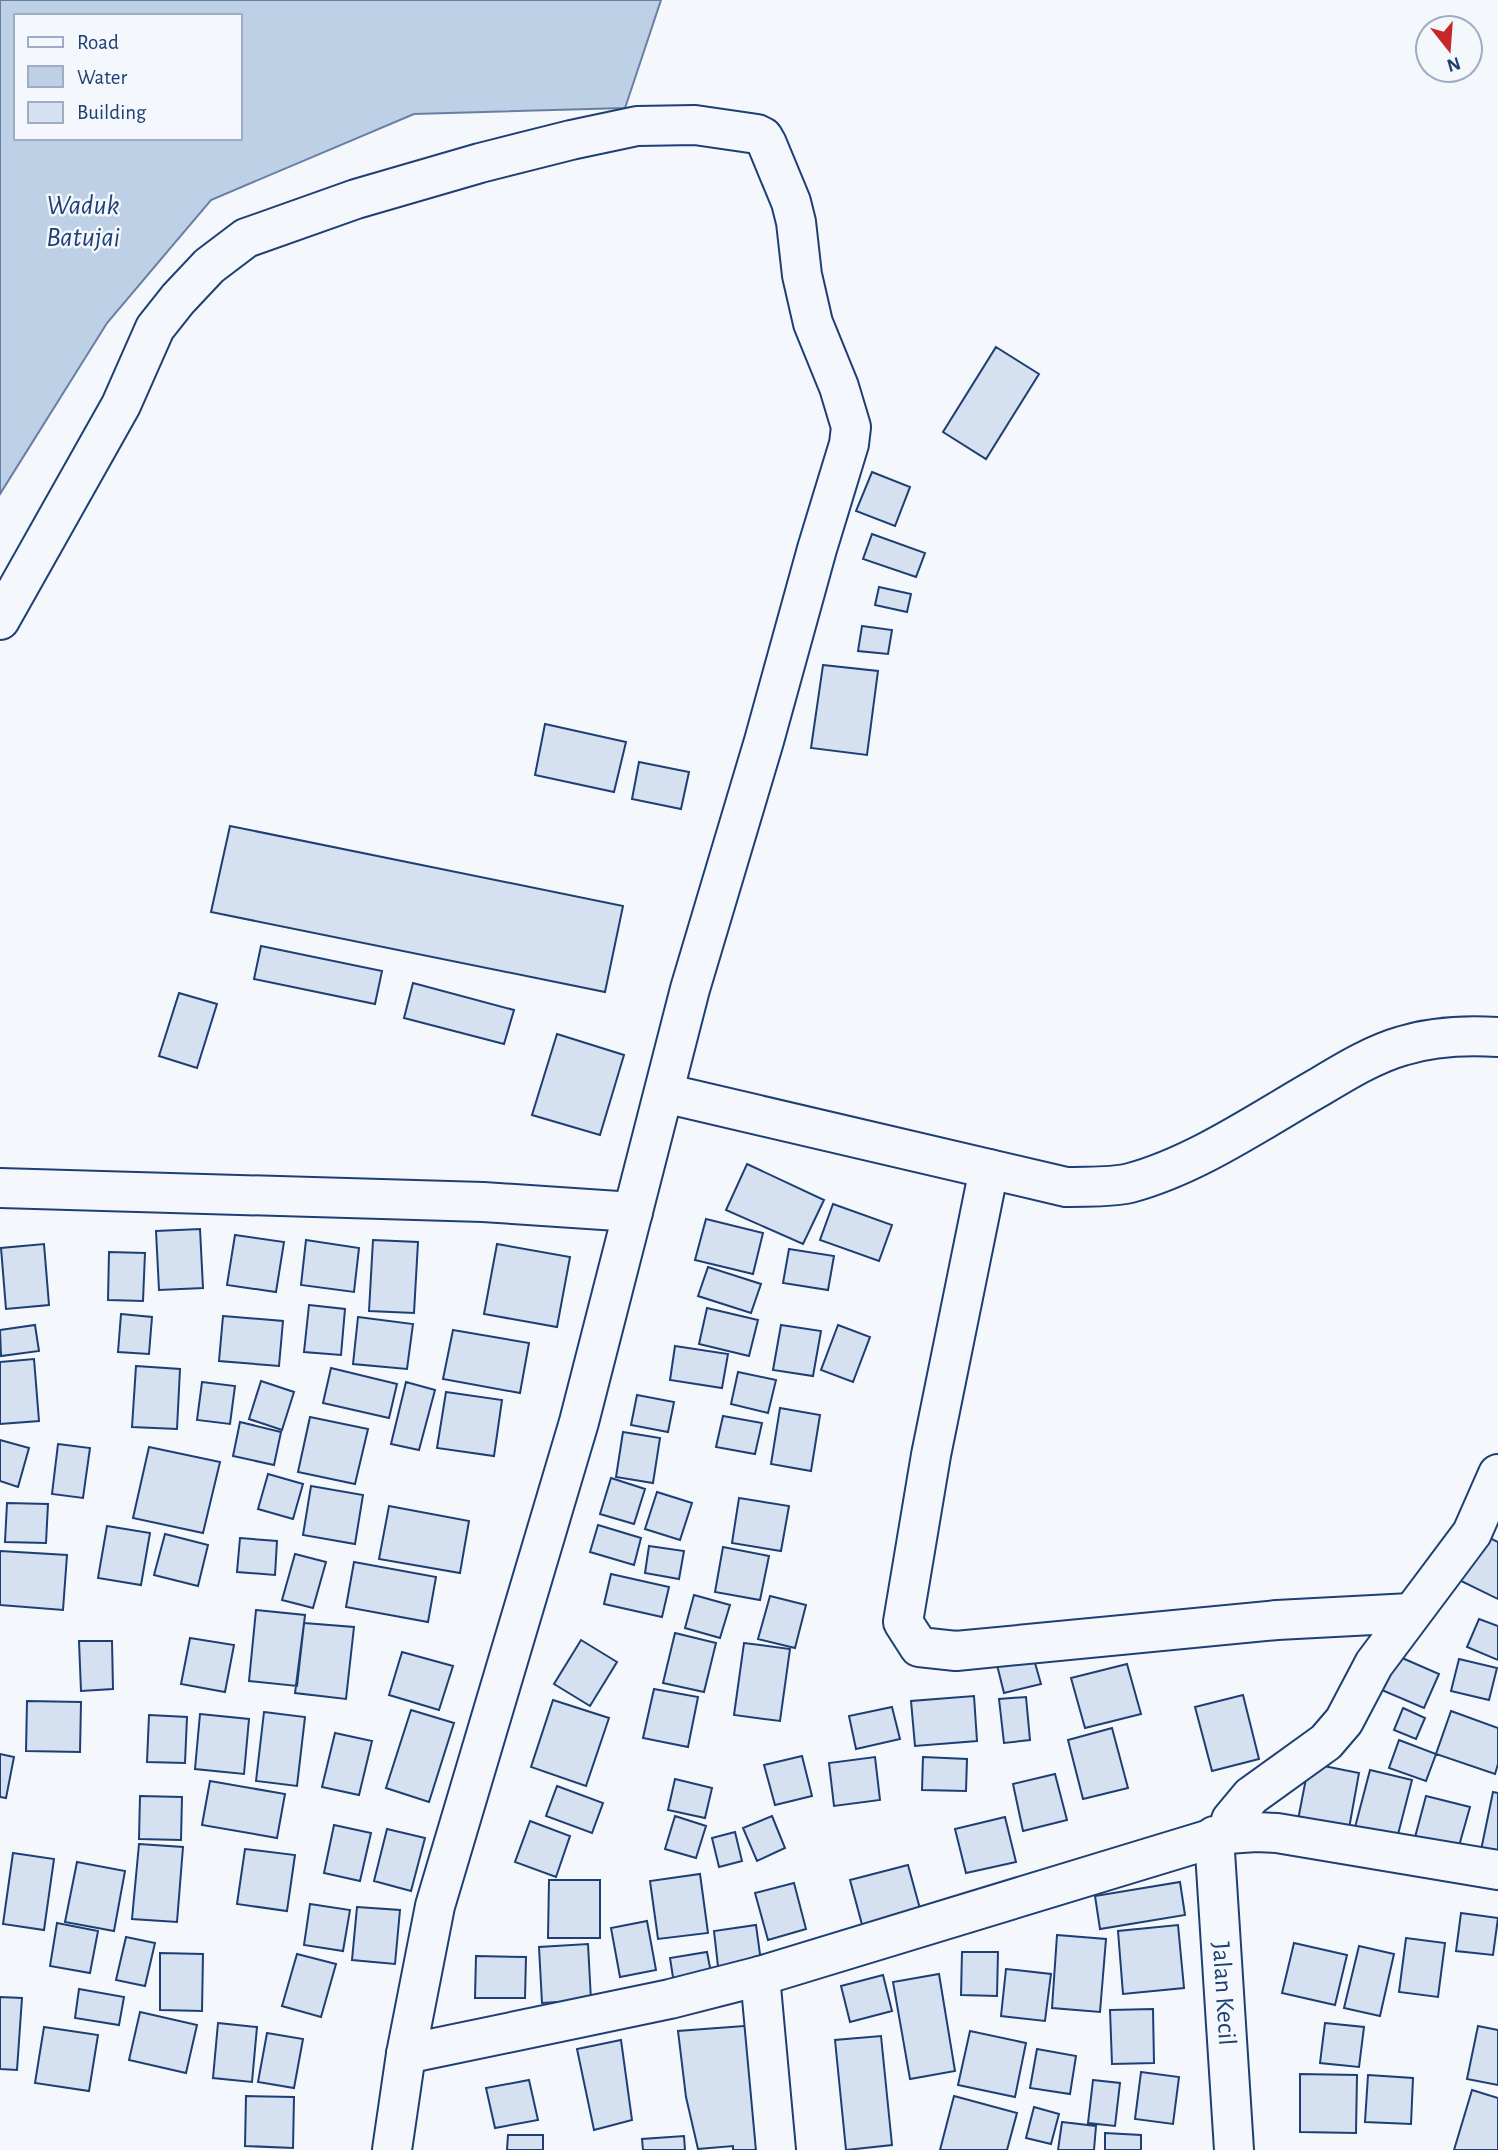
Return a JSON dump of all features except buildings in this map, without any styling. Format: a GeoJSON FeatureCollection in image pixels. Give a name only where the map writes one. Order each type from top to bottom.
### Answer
{"type":"FeatureCollection","features":[{"type":"Feature","properties":{"kind":"street"},"geometry":{"type":"LineString","coordinates":[[0,620],[121,405],[155,328],[209,266],[246,238],[356,199],[467,167],[571,139],[637,126],[695,125],[747,132],[763,137],[791,202],[808,307],[849,420],[849,444],[690,989],[579,1422],[435,1906],[406,2054],[392,2150]]}},
{"type":"Feature","properties":{"kind":"street"},"geometry":{"type":"LineString","coordinates":[[664,1093],[1066,1187],[1128,1183],[1181,1165],[1346,1071],[1400,1046],[1432,1039],[1498,1037]]}},
{"type":"Feature","properties":{"kind":"street"},"geometry":{"type":"LineString","coordinates":[[989,1169],[931,1455],[902,1622],[919,1647],[956,1651],[1277,1620],[1411,1613]]}},
{"type":"Feature","properties":{"kind":"street"},"geometry":{"type":"LineString","coordinates":[[0,1188],[483,1202],[633,1212]]}},
{"type":"Feature","properties":{"kind":"street"},"geometry":{"type":"LineString","coordinates":[[1220,1835],[1251,1796],[1326,1742],[1344,1721],[1374,1664],[1472,1533],[1498,1474]]}},
{"type":"Feature","properties":{"kind":"street"},"geometry":{"type":"LineString","coordinates":[[406,2054],[670,1999],[760,1976],[1220,1835],[1277,1833],[1498,1870]]}},
{"type":"Feature","properties":{"kind":"street","name":"Jalan Kecil"},"geometry":{"type":"LineString","coordinates":[[1220,1835],[1234,2150]]}},
{"type":"Feature","properties":{"kind":"street"},"geometry":{"type":"LineString","coordinates":[[760,1976],[776,2150]]}},
{"type":"Feature","properties":{"kind":"water","name":"Waduk Batujai"},"geometry":{"type":"Polygon","coordinates":[[[0,0],[661,0],[625,108],[414,114],[211,200],[107,323],[0,494],[0,0]]]}}]}
